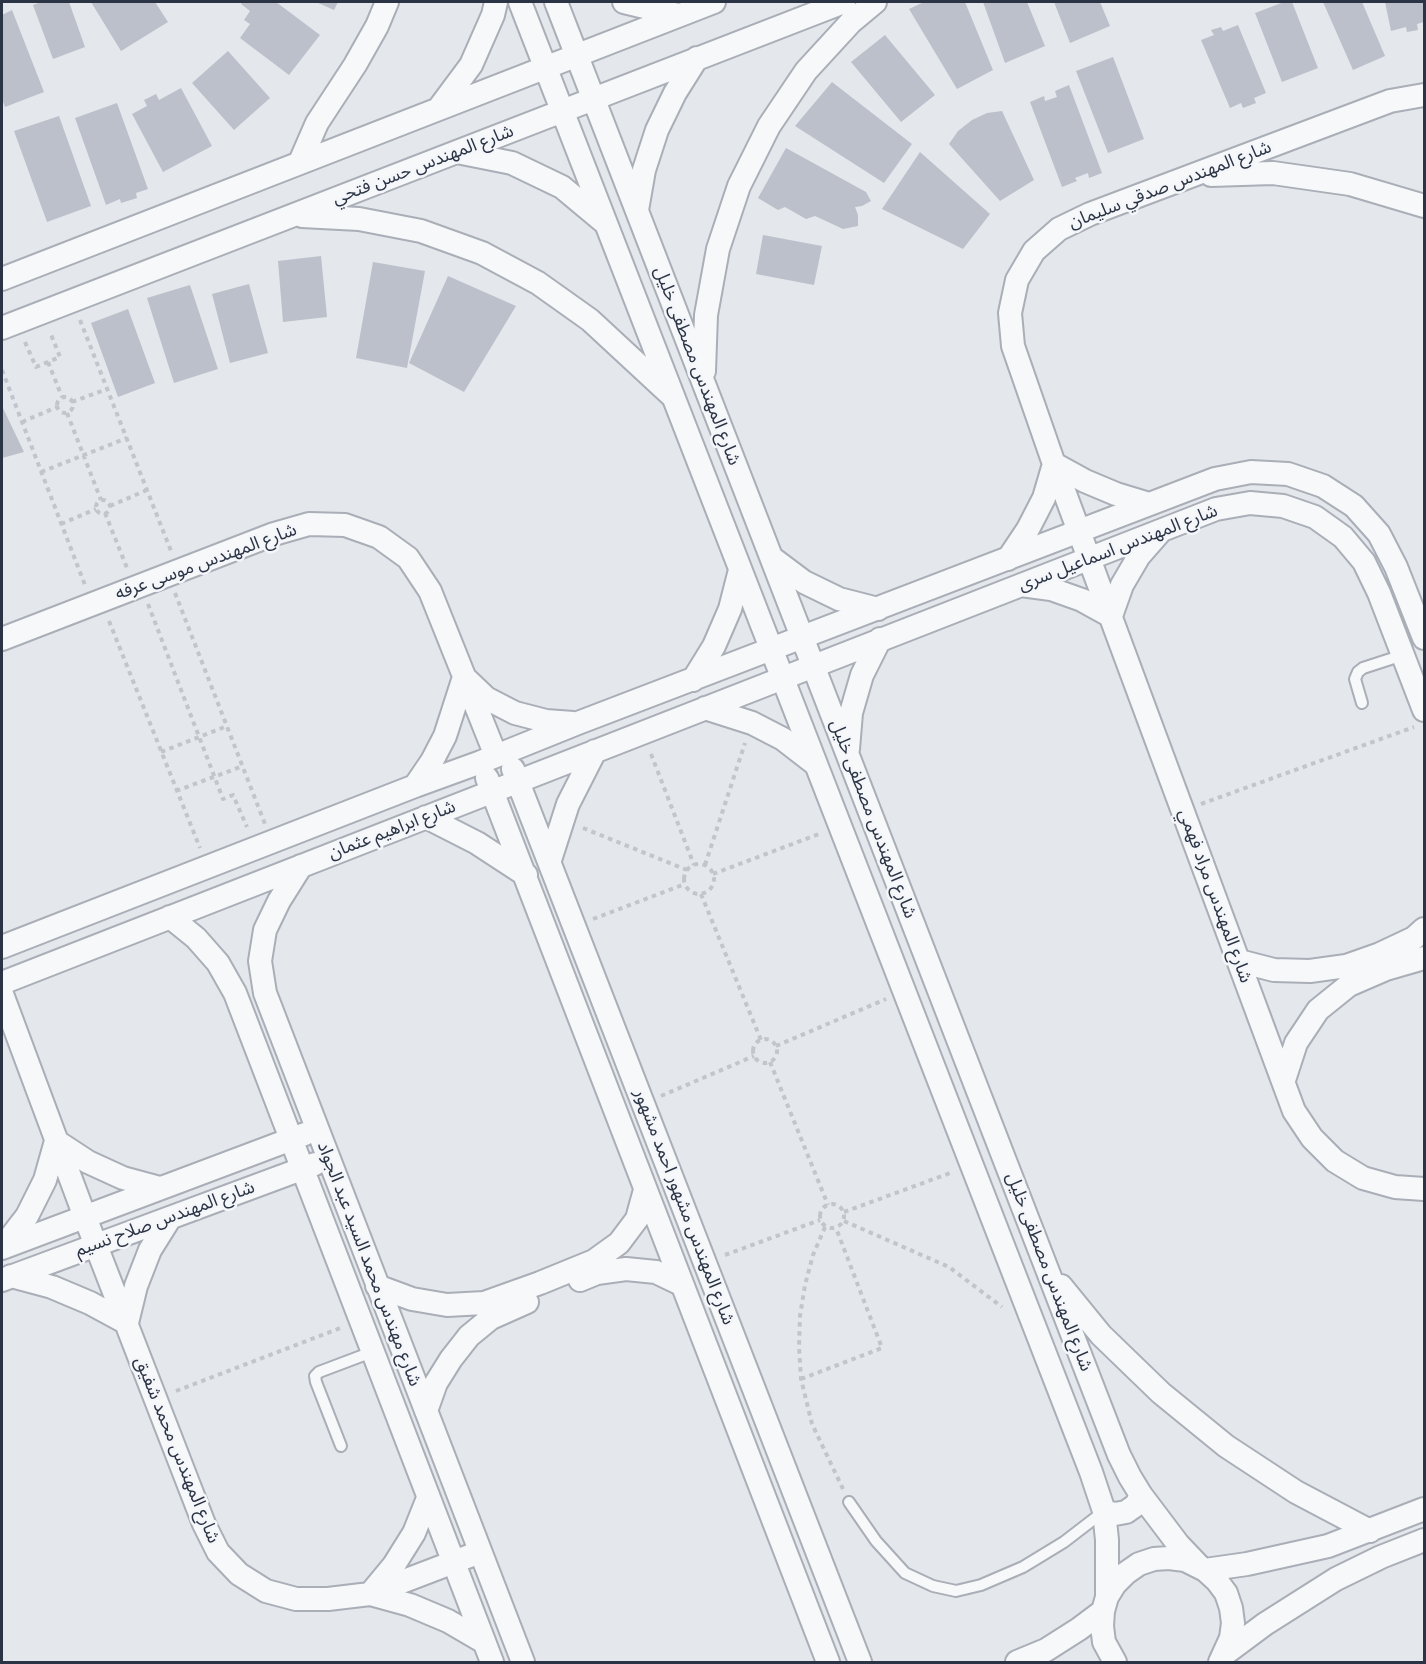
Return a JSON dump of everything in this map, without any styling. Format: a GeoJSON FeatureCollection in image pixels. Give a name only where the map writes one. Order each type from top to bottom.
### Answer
{"type":"FeatureCollection","features":[{"type":"Feature","properties":{"kind":"street"},"geometry":{"type":"LineString","coordinates":[[300,162],[317,123],[355,65],[377,26],[387,2]]}},
{"type":"Feature","properties":{"kind":"street"},"geometry":{"type":"LineString","coordinates":[[439,108],[471,65],[494,15],[496,2]]}},
{"type":"Feature","properties":{"kind":"street","name":"شارع المهندس مصطفى خليل"},"geometry":{"type":"LineString","coordinates":[[520,2],[1091,1472],[1104,1511],[1107,1540],[1102,1626],[1104,1642],[1115,1662]]}},
{"type":"Feature","properties":{"kind":"street","name":"شارع المهندس مصطفى خليل"},"geometry":{"type":"LineString","coordinates":[[556,2],[1119,1455],[1141,1495],[1178,1544],[1217,1581],[1226,1593],[1233,1623],[1232,1638],[1223,1658]]}},
{"type":"Feature","properties":{"kind":"street"},"geometry":{"type":"LineString","coordinates":[[624,2],[678,15]]}},
{"type":"Feature","properties":{"kind":"street"},"geometry":{"type":"LineString","coordinates":[[2,279],[714,2]]}},
{"type":"Feature","properties":{"kind":"street","name":"شارع المهندس حسن فتحي"},"geometry":{"type":"LineString","coordinates":[[9,325],[844,2]]}},
{"type":"Feature","properties":{"kind":"street"},"geometry":{"type":"LineString","coordinates":[[703,381],[706,315],[718,249],[739,186],[769,126],[806,71],[851,22],[875,2]]}},
{"type":"Feature","properties":{"kind":"street"},"geometry":{"type":"LineString","coordinates":[[637,210],[644,170],[657,130],[675,93],[697,58]]}},
{"type":"Feature","properties":{"kind":"street","name":"شارع المهندس صدقي سليمان"},"geometry":{"type":"LineString","coordinates":[[1079,532],[1013,346],[1010,313],[1017,280],[1034,251],[1059,228],[1090,214],[1390,101],[1425,95]]}},
{"type":"Feature","properties":{"kind":"street"},"geometry":{"type":"LineString","coordinates":[[457,152],[512,163],[562,187],[605,223]]}},
{"type":"Feature","properties":{"kind":"street"},"geometry":{"type":"LineString","coordinates":[[1195,175],[1273,173],[1350,184],[1425,206]]}},
{"type":"Feature","properties":{"kind":"street"},"geometry":{"type":"LineString","coordinates":[[294,215],[359,219],[422,231],[482,253],[538,283],[590,320],[673,397]]}},
{"type":"Feature","properties":{"kind":"street"},"geometry":{"type":"LineString","coordinates":[[1008,559],[1028,529],[1044,498],[1054,464],[1095,486],[1149,504]]}},
{"type":"Feature","properties":{"kind":"street","name":"شارع المهندس اسماعيل سرى"},"geometry":{"type":"LineString","coordinates":[[771,650],[1215,479],[1251,472],[1288,474],[1323,486],[1354,506],[1379,534],[1396,567],[1425,638]]}},
{"type":"Feature","properties":{"kind":"street","name":"شارع المهندس اسماعيل سرى"},"geometry":{"type":"LineString","coordinates":[[782,677],[1216,509],[1250,503],[1283,506],[1315,518],[1343,537],[1364,562],[1379,593],[1425,710]]}},
{"type":"Feature","properties":{"kind":"street","name":"شارع المهندس موسى عرفه"},"geometry":{"type":"LineString","coordinates":[[2,639],[274,534],[309,524],[345,525],[379,537],[408,558],[430,591],[495,757]]}},
{"type":"Feature","properties":{"kind":"street"},"geometry":{"type":"LineString","coordinates":[[1018,585],[1051,589],[1082,600],[1111,616],[1128,575],[1139,556],[1161,530]]}},
{"type":"Feature","properties":{"kind":"street","name":"شارع المهندس مراد فهمي"},"geometry":{"type":"LineString","coordinates":[[1079,532],[1294,1111],[1312,1138],[1335,1161],[1363,1178],[1395,1187],[1425,1188]]}},
{"type":"Feature","properties":{"kind":"street"},"geometry":{"type":"LineString","coordinates":[[772,558],[804,582],[839,599],[878,609]]}},
{"type":"Feature","properties":{"kind":"street"},"geometry":{"type":"LineString","coordinates":[[693,680],[718,636],[730,609],[740,570]]}},
{"type":"Feature","properties":{"kind":"street"},"geometry":{"type":"LineString","coordinates":[[847,753],[851,713],[862,675],[880,639]]}},
{"type":"Feature","properties":{"kind":"street","name":"شارع ابراهيم عثمان"},"geometry":{"type":"LineString","coordinates":[[2,947],[771,650]]}},
{"type":"Feature","properties":{"kind":"street"},"geometry":{"type":"LineString","coordinates":[[415,786],[445,736],[465,677],[486,698],[515,712],[546,721],[578,723]]}},
{"type":"Feature","properties":{"kind":"street","name":"شارع ابراهيم عثمان"},"geometry":{"type":"LineString","coordinates":[[2,983],[782,677]]}},
{"type":"Feature","properties":{"kind":"street"},"geometry":{"type":"LineString","coordinates":[[705,708],[752,723],[783,739],[816,765]]}},
{"type":"Feature","properties":{"kind":"street"},"geometry":{"type":"LineString","coordinates":[[550,860],[563,819],[595,751]]}},
{"type":"Feature","properties":{"kind":"street","name":"شارع المهندس مشهور احمد مشهور"},"geometry":{"type":"LineString","coordinates":[[495,757],[518,781],[862,1660]]}},
{"type":"Feature","properties":{"kind":"street","name":"شارع المهندس مشهور احمد مشهور"},"geometry":{"type":"LineString","coordinates":[[495,757],[493,791],[828,1662]]}},
{"type":"Feature","properties":{"kind":"street"},"geometry":{"type":"LineString","coordinates":[[426,817],[477,843],[526,875]]}},
{"type":"Feature","properties":{"kind":"street","name":"شارع مهندس محمد السيد عبد الجواد"},"geometry":{"type":"LineString","coordinates":[[301,866],[279,901],[265,930],[261,961],[265,993],[523,1662]]}},
{"type":"Feature","properties":{"kind":"street","name":"شارع مهندس محمد السيد عبد الجواد"},"geometry":{"type":"LineString","coordinates":[[170,916],[196,938],[218,963],[235,993],[488,1652]]}},
{"type":"Feature","properties":{"kind":"street"},"geometry":{"type":"LineString","coordinates":[[1284,1080],[1296,1043],[1318,1010],[1425,929]]}},
{"type":"Feature","properties":{"kind":"street"},"geometry":{"type":"LineString","coordinates":[[1239,961],[1274,970],[1310,971],[1425,958]]}},
{"type":"Feature","properties":{"kind":"street"},"geometry":{"type":"LineString","coordinates":[[2,994],[85,1217]]}},
{"type":"Feature","properties":{"kind":"street","name":"شارع المهندس صلاح نسيم"},"geometry":{"type":"LineString","coordinates":[[2,1248],[317,1130]]}},
{"type":"Feature","properties":{"kind":"street"},"geometry":{"type":"LineString","coordinates":[[56,1141],[88,1162],[123,1178],[160,1188]]}},
{"type":"Feature","properties":{"kind":"street"},"geometry":{"type":"LineString","coordinates":[[2,1248],[32,1207],[45,1180],[56,1141]]}},
{"type":"Feature","properties":{"kind":"street","name":"شارع المهندس صلاح نسيم"},"geometry":{"type":"LineString","coordinates":[[6,1278],[329,1159]]}},
{"type":"Feature","properties":{"kind":"street"},"geometry":{"type":"LineString","coordinates":[[426,1411],[436,1383],[469,1336],[491,1317],[594,1262],[619,1243],[637,1219],[645,1190]]}},
{"type":"Feature","properties":{"kind":"street","name":"شارع المهندس محمد شفيق"},"geometry":{"type":"LineString","coordinates":[[85,1217],[204,1524],[218,1552],[239,1574],[266,1591],[296,1599],[328,1599],[370,1594],[480,1552]]}},
{"type":"Feature","properties":{"kind":"street"},"geometry":{"type":"LineString","coordinates":[[6,1278],[52,1287],[90,1303],[127,1323],[136,1286],[150,1250],[170,1218]]}},
{"type":"Feature","properties":{"kind":"street"},"geometry":{"type":"LineString","coordinates":[[377,1286],[411,1299],[447,1305],[484,1303],[597,1273],[626,1269],[656,1272],[681,1284]]}},
{"type":"Feature","properties":{"kind":"street"},"geometry":{"type":"LineString","coordinates":[[1048,1270],[1101,1335],[1161,1393],[1207,1431],[1296,1492],[1370,1531]]}},
{"type":"Feature","properties":{"kind":"street"},"geometry":{"type":"LineString","coordinates":[[1104,1511],[1115,1514],[1126,1512],[1136,1505],[1141,1495]]}},
{"type":"Feature","properties":{"kind":"street"},"geometry":{"type":"LineString","coordinates":[[428,1498],[414,1533],[394,1565],[370,1594],[410,1605],[448,1621],[488,1652]]}},
{"type":"Feature","properties":{"kind":"street"},"geometry":{"type":"LineString","coordinates":[[1017,1662],[1053,1656],[1105,1604],[1115,1584],[1139,1564],[1154,1559],[1169,1558],[1185,1560],[1202,1568],[1288,1556],[1328,1546],[1425,1509]]}},
{"type":"Feature","properties":{"kind":"street"},"geometry":{"type":"LineString","coordinates":[[1223,1658],[1265,1624],[1336,1579],[1381,1557],[1425,1540]]}},
{"type":"Feature","properties":{"kind":"street"},"geometry":{"type":"LineString","coordinates":[[1328,1546],[1323,1555],[1323,1565],[1327,1574],[1336,1579]]}},
{"type":"Feature","properties":{"kind":"lane"},"geometry":{"type":"LineString","coordinates":[[1362,703],[1355,679],[1358,672],[1363,668],[1403,655]]}},
{"type":"Feature","properties":{"kind":"lane"},"geometry":{"type":"LineString","coordinates":[[341,1446],[315,1376],[319,1372],[372,1352]]}},
{"type":"Feature","properties":{"kind":"lane"},"geometry":{"type":"LineString","coordinates":[[849,1502],[876,1541],[905,1573],[933,1587],[956,1591],[981,1585],[1023,1567],[1064,1542],[1104,1511]]}},
{"type":"Feature","properties":{"kind":"path"},"geometry":{"type":"LineString","coordinates":[[73,301],[147,490],[173,573],[243,766],[264,844]]}},
{"type":"Feature","properties":{"kind":"path"},"geometry":{"type":"LineString","coordinates":[[9,325],[36,367],[60,357],[41,313]]}},
{"type":"Feature","properties":{"kind":"path"},"geometry":{"type":"LineString","coordinates":[[48,362],[62,397]]}},
{"type":"Feature","properties":{"kind":"path"},"geometry":{"type":"LineString","coordinates":[[2,370],[61,524],[161,752],[207,867]]}},
{"type":"Feature","properties":{"kind":"path"},"geometry":{"type":"LineString","coordinates":[[72,402],[107,388]]}},
{"type":"Feature","properties":{"kind":"path"},"geometry":{"type":"LineString","coordinates":[[62,397],[70,398],[72,402],[71,410],[67,413]]}},
{"type":"Feature","properties":{"kind":"path"},"geometry":{"type":"LineString","coordinates":[[57,407],[62,397]]}},
{"type":"Feature","properties":{"kind":"path"},"geometry":{"type":"LineString","coordinates":[[21,422],[57,407]]}},
{"type":"Feature","properties":{"kind":"path"},"geometry":{"type":"LineString","coordinates":[[57,407],[59,411],[67,413]]}},
{"type":"Feature","properties":{"kind":"path"},"geometry":{"type":"LineString","coordinates":[[67,413],[101,500]]}},
{"type":"Feature","properties":{"kind":"path"},"geometry":{"type":"LineString","coordinates":[[41,472],[127,438]]}},
{"type":"Feature","properties":{"kind":"path"},"geometry":{"type":"LineString","coordinates":[[105,513],[110,506],[147,490]]}},
{"type":"Feature","properties":{"kind":"path"},"geometry":{"type":"LineString","coordinates":[[101,500],[108,502],[110,506]]}},
{"type":"Feature","properties":{"kind":"path"},"geometry":{"type":"LineString","coordinates":[[96,509],[96,505],[101,500]]}},
{"type":"Feature","properties":{"kind":"path"},"geometry":{"type":"LineString","coordinates":[[61,524],[96,509]]}},
{"type":"Feature","properties":{"kind":"path"},"geometry":{"type":"LineString","coordinates":[[96,509],[105,513]]}},
{"type":"Feature","properties":{"kind":"path"},"geometry":{"type":"LineString","coordinates":[[105,513],[223,799],[233,795],[264,844]]}},
{"type":"Feature","properties":{"kind":"path"},"geometry":{"type":"LineString","coordinates":[[705,865],[752,723]]}},
{"type":"Feature","properties":{"kind":"path"},"geometry":{"type":"LineString","coordinates":[[1183,810],[1425,723]]}},
{"type":"Feature","properties":{"kind":"path"},"geometry":{"type":"LineString","coordinates":[[161,752],[227,726]]}},
{"type":"Feature","properties":{"kind":"path"},"geometry":{"type":"LineString","coordinates":[[642,732],[694,865]]}},
{"type":"Feature","properties":{"kind":"path"},"geometry":{"type":"LineString","coordinates":[[176,791],[243,766]]}},
{"type":"Feature","properties":{"kind":"path"},"geometry":{"type":"LineString","coordinates":[[563,819],[687,870]]}},
{"type":"Feature","properties":{"kind":"path"},"geometry":{"type":"LineString","coordinates":[[713,874],[840,826]]}},
{"type":"Feature","properties":{"kind":"path"},"geometry":{"type":"LineString","coordinates":[[694,865],[705,865],[713,874],[712,886],[701,894],[688,890],[685,884],[685,874],[694,865]]}},
{"type":"Feature","properties":{"kind":"path"},"geometry":{"type":"LineString","coordinates":[[575,926],[685,884]]}},
{"type":"Feature","properties":{"kind":"path"},"geometry":{"type":"LineString","coordinates":[[701,894],[761,1040]]}},
{"type":"Feature","properties":{"kind":"path"},"geometry":{"type":"LineString","coordinates":[[776,1046],[904,991]]}},
{"type":"Feature","properties":{"kind":"path"},"geometry":{"type":"LineString","coordinates":[[767,1039],[776,1046],[777,1056],[770,1062],[758,1061],[754,1056],[754,1046],[761,1040],[767,1039]]}},
{"type":"Feature","properties":{"kind":"path"},"geometry":{"type":"LineString","coordinates":[[644,1103],[754,1056]]}},
{"type":"Feature","properties":{"kind":"path"},"geometry":{"type":"LineString","coordinates":[[770,1062],[828,1205]]}},
{"type":"Feature","properties":{"kind":"path"},"geometry":{"type":"LineString","coordinates":[[844,1212],[972,1166]]}},
{"type":"Feature","properties":{"kind":"path"},"geometry":{"type":"LineString","coordinates":[[828,1205],[840,1206],[844,1212],[844,1221],[836,1228],[825,1227],[820,1220],[823,1208],[828,1205]]}},
{"type":"Feature","properties":{"kind":"path"},"geometry":{"type":"LineString","coordinates":[[705,1263],[820,1220]]}},
{"type":"Feature","properties":{"kind":"path"},"geometry":{"type":"LineString","coordinates":[[844,1221],[949,1267],[1005,1309]]}},
{"type":"Feature","properties":{"kind":"path"},"geometry":{"type":"LineString","coordinates":[[825,1227],[804,1285],[799,1337],[801,1379],[812,1424],[849,1502]]}},
{"type":"Feature","properties":{"kind":"path"},"geometry":{"type":"LineString","coordinates":[[801,1379],[882,1348],[836,1228]]}},
{"type":"Feature","properties":{"kind":"path"},"geometry":{"type":"LineString","coordinates":[[156,1398],[360,1320]]}},
{"type":"Feature","properties":{"kind":"building"},"geometry":{"type":"Polygon","coordinates":[[[41,2],[69,2],[85,47],[53,59],[33,5],[41,2]]]}},
{"type":"Feature","properties":{"kind":"building"},"geometry":{"type":"Polygon","coordinates":[[[91,2],[155,2],[168,22],[121,51],[91,2]]]}},
{"type":"Feature","properties":{"kind":"building"},"geometry":{"type":"Polygon","coordinates":[[[243,2],[276,2],[320,35],[289,75],[240,38],[250,24],[244,20],[250,11],[241,4],[243,2]]]}},
{"type":"Feature","properties":{"kind":"building"},"geometry":{"type":"Polygon","coordinates":[[[316,2],[338,2],[334,10],[316,2]]]}},
{"type":"Feature","properties":{"kind":"building"},"geometry":{"type":"Polygon","coordinates":[[[924,2],[965,2],[993,70],[957,89],[909,9],[924,2]]]}},
{"type":"Feature","properties":{"kind":"building"},"geometry":{"type":"Polygon","coordinates":[[[983,2],[1027,2],[1045,46],[1005,63],[983,2]]]}},
{"type":"Feature","properties":{"kind":"building"},"geometry":{"type":"Polygon","coordinates":[[[1054,2],[1100,2],[1110,26],[1070,43],[1054,2]]]}},
{"type":"Feature","properties":{"kind":"building"},"geometry":{"type":"Polygon","coordinates":[[[1284,2],[1292,2],[1318,68],[1282,82],[1255,13],[1284,2]]]}},
{"type":"Feature","properties":{"kind":"building"},"geometry":{"type":"Polygon","coordinates":[[[1323,2],[1362,2],[1385,56],[1353,70],[1323,2]]]}},
{"type":"Feature","properties":{"kind":"building"},"geometry":{"type":"Polygon","coordinates":[[[1385,2],[1424,2],[1424,22],[1417,24],[1418,30],[1407,32],[1406,27],[1391,31],[1385,2]]]}},
{"type":"Feature","properties":{"kind":"building"},"geometry":{"type":"Polygon","coordinates":[[[12,10],[44,92],[5,107],[2,99],[2,15],[12,10]]]}},
{"type":"Feature","properties":{"kind":"building"},"geometry":{"type":"Polygon","coordinates":[[[1238,25],[1266,93],[1254,98],[1256,103],[1243,108],[1241,103],[1230,108],[1201,40],[1214,35],[1211,30],[1221,27],[1223,31],[1238,25]]]}},
{"type":"Feature","properties":{"kind":"building"},"geometry":{"type":"Polygon","coordinates":[[[885,35],[935,95],[901,122],[851,62],[885,35]]]}},
{"type":"Feature","properties":{"kind":"building"},"geometry":{"type":"Polygon","coordinates":[[[228,51],[270,98],[234,130],[192,83],[228,51]]]}},
{"type":"Feature","properties":{"kind":"building"},"geometry":{"type":"Polygon","coordinates":[[[1113,57],[1144,139],[1108,153],[1076,71],[1113,57]]]}},
{"type":"Feature","properties":{"kind":"building"},"geometry":{"type":"Polygon","coordinates":[[[832,82],[912,144],[884,183],[795,126],[832,82]]]}},
{"type":"Feature","properties":{"kind":"building"},"geometry":{"type":"Polygon","coordinates":[[[1069,85],[1102,173],[1089,178],[1088,173],[1075,178],[1077,181],[1062,187],[1030,102],[1044,96],[1045,101],[1057,97],[1055,91],[1069,85]]]}},
{"type":"Feature","properties":{"kind":"building"},"geometry":{"type":"Polygon","coordinates":[[[181,88],[212,146],[163,172],[132,114],[147,106],[144,100],[156,94],[159,100],[181,88]]]}},
{"type":"Feature","properties":{"kind":"building"},"geometry":{"type":"Polygon","coordinates":[[[117,103],[148,189],[136,193],[137,198],[121,203],[120,199],[106,205],[75,118],[117,103]]]}},
{"type":"Feature","properties":{"kind":"building"},"geometry":{"type":"Polygon","coordinates":[[[1002,111],[1034,180],[1000,201],[949,144],[958,131],[972,120],[987,113],[1002,111]]]}},
{"type":"Feature","properties":{"kind":"building"},"geometry":{"type":"Polygon","coordinates":[[[59,116],[91,206],[47,222],[14,131],[59,116]]]}},
{"type":"Feature","properties":{"kind":"building"},"geometry":{"type":"Polygon","coordinates":[[[786,148],[866,192],[871,201],[855,207],[858,226],[843,229],[815,216],[806,219],[785,207],[778,210],[758,198],[786,148]]]}},
{"type":"Feature","properties":{"kind":"building"},"geometry":{"type":"Polygon","coordinates":[[[920,152],[990,214],[963,249],[882,209],[920,152]]]}},
{"type":"Feature","properties":{"kind":"building"},"geometry":{"type":"Polygon","coordinates":[[[763,235],[822,246],[814,285],[756,274],[763,235]]]}},
{"type":"Feature","properties":{"kind":"building"},"geometry":{"type":"Polygon","coordinates":[[[321,256],[327,317],[283,322],[278,261],[321,256]]]}},
{"type":"Feature","properties":{"kind":"building"},"geometry":{"type":"Polygon","coordinates":[[[373,262],[425,271],[407,368],[356,358],[373,262]]]}},
{"type":"Feature","properties":{"kind":"building"},"geometry":{"type":"Polygon","coordinates":[[[448,276],[516,306],[464,392],[409,363],[448,276]]]}},
{"type":"Feature","properties":{"kind":"building"},"geometry":{"type":"Polygon","coordinates":[[[249,284],[268,353],[230,363],[212,294],[249,284]]]}},
{"type":"Feature","properties":{"kind":"building"},"geometry":{"type":"Polygon","coordinates":[[[190,285],[218,369],[174,383],[147,298],[190,285]]]}},
{"type":"Feature","properties":{"kind":"building"},"geometry":{"type":"Polygon","coordinates":[[[128,309],[155,383],[118,397],[91,323],[128,309]]]}},
{"type":"Feature","properties":{"kind":"building"},"geometry":{"type":"Polygon","coordinates":[[[2,406],[24,452],[2,458],[2,406]]]}}]}
